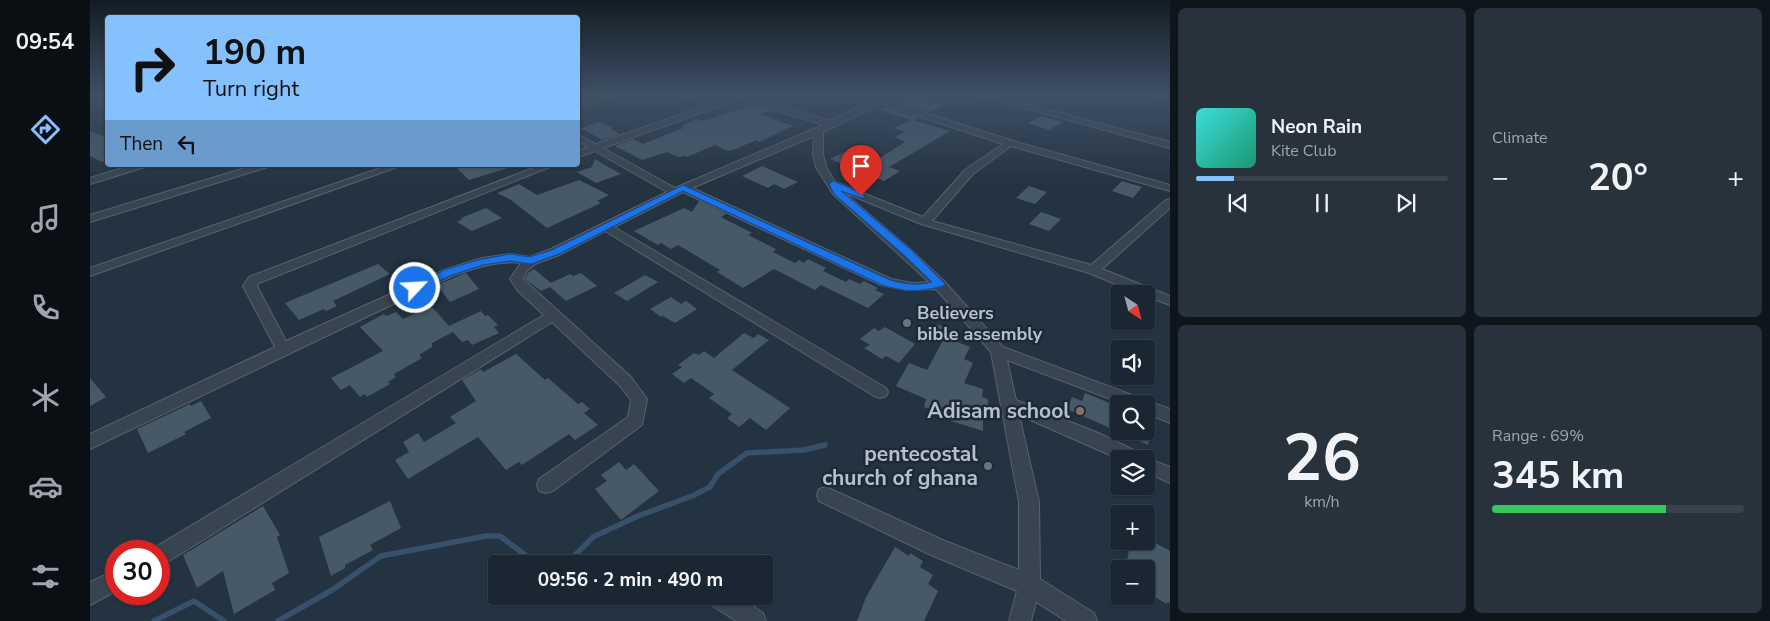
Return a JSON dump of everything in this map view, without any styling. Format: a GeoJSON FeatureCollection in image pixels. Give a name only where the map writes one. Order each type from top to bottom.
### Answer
{"type":"FeatureCollection","features":[{"type":"Feature","properties":{"kind":"street"},"geometry":{"type":"LineString","coordinates":[[580,153],[660,125]]}},
{"type":"Feature","properties":{"kind":"street"},"geometry":{"type":"LineString","coordinates":[[816,125],[824,128]]}},
{"type":"Feature","properties":{"kind":"street"},"geometry":{"type":"LineString","coordinates":[[90,442],[284,348],[448,272],[482,262],[510,258],[531,260],[555,252],[679,190],[830,125]]}},
{"type":"Feature","properties":{"kind":"street"},"geometry":{"type":"LineString","coordinates":[[954,125],[1010,143],[1170,188]]}},
{"type":"Feature","properties":{"kind":"street"},"geometry":{"type":"LineString","coordinates":[[1094,125],[1170,145]]}},
{"type":"Feature","properties":{"kind":"street"},"geometry":{"type":"LineString","coordinates":[[824,128],[818,154],[821,166],[837,192],[907,252],[939,284],[998,351],[1029,502],[1029,585],[1020,621]]}},
{"type":"Feature","properties":{"kind":"street"},"geometry":{"type":"LineString","coordinates":[[580,139],[679,190],[886,282],[903,288],[921,288],[939,284]]}},
{"type":"Feature","properties":{"kind":"street"},"geometry":{"type":"LineString","coordinates":[[925,222],[969,172],[1010,143]]}},
{"type":"Feature","properties":{"kind":"street"},"geometry":{"type":"LineString","coordinates":[[90,181],[136,167]]}},
{"type":"Feature","properties":{"kind":"street"},"geometry":{"type":"LineString","coordinates":[[90,219],[259,167]]}},
{"type":"Feature","properties":{"kind":"street"},"geometry":{"type":"LineString","coordinates":[[90,272],[392,167]]}},
{"type":"Feature","properties":{"kind":"street"},"geometry":{"type":"LineString","coordinates":[[284,348],[250,286],[254,280],[545,167]]}},
{"type":"Feature","properties":{"kind":"street"},"geometry":{"type":"LineString","coordinates":[[833,184],[925,222],[1093,270],[1170,301]]}},
{"type":"Feature","properties":{"kind":"street"},"geometry":{"type":"LineString","coordinates":[[1093,270],[1170,202]]}},
{"type":"Feature","properties":{"kind":"street"},"geometry":{"type":"LineString","coordinates":[[604,226],[880,392]]}},
{"type":"Feature","properties":{"kind":"street"},"geometry":{"type":"LineString","coordinates":[[531,260],[521,270],[516,279],[552,316],[625,380],[639,399],[636,420],[546,485]]}},
{"type":"Feature","properties":{"kind":"street"},"geometry":{"type":"LineString","coordinates":[[170,549],[552,316]]}},
{"type":"Feature","properties":{"kind":"street"},"geometry":{"type":"LineString","coordinates":[[998,351],[1118,395]]}},
{"type":"Feature","properties":{"kind":"street"},"geometry":{"type":"LineString","coordinates":[[1010,404],[1117,450]]}},
{"type":"Feature","properties":{"kind":"street"},"geometry":{"type":"LineString","coordinates":[[1155,410],[1170,416]]}},
{"type":"Feature","properties":{"kind":"street"},"geometry":{"type":"LineString","coordinates":[[1155,468],[1170,475]]}},
{"type":"Feature","properties":{"kind":"street"},"geometry":{"type":"LineString","coordinates":[[826,495],[938,548],[1029,585],[1086,621]]}},
{"type":"Feature","properties":{"kind":"street"},"geometry":{"type":"LineString","coordinates":[[90,594],[105,586]]}},
{"type":"Feature","properties":{"kind":"street"},"geometry":{"type":"LineString","coordinates":[[731,605],[755,621]]}},
{"type":"Feature","properties":{"kind":"building"},"geometry":{"type":"Polygon","coordinates":[[[591,125],[606,125],[620,134],[602,140],[581,128],[591,125]]]}},
{"type":"Feature","properties":{"kind":"building"},"geometry":{"type":"Polygon","coordinates":[[[683,125],[793,126],[759,142],[756,140],[736,149],[728,151],[715,145],[687,157],[679,157],[667,152],[642,160],[615,146],[633,139],[643,144],[683,128],[681,127],[685,126],[683,125]]]}},
{"type":"Feature","properties":{"kind":"building"},"geometry":{"type":"Polygon","coordinates":[[[900,125],[930,125],[950,131],[889,167],[900,171],[884,181],[830,159],[844,152],[872,163],[905,142],[895,137],[905,132],[894,128],[900,125]]]}},
{"type":"Feature","properties":{"kind":"building"},"geometry":{"type":"Polygon","coordinates":[[[1034,125],[1058,125],[1049,130],[1034,125]]]}},
{"type":"Feature","properties":{"kind":"building"},"geometry":{"type":"Polygon","coordinates":[[[90,131],[105,137],[105,161],[102,162],[90,156],[90,131]]]}},
{"type":"Feature","properties":{"kind":"building"},"geometry":{"type":"Polygon","coordinates":[[[595,159],[621,174],[596,183],[577,172],[592,167],[595,159]]]}},
{"type":"Feature","properties":{"kind":"building"},"geometry":{"type":"Polygon","coordinates":[[[762,166],[798,182],[784,189],[774,184],[768,188],[742,176],[762,166]]]}},
{"type":"Feature","properties":{"kind":"building"},"geometry":{"type":"Polygon","coordinates":[[[456,167],[508,167],[508,168],[469,180],[456,167]]]}},
{"type":"Feature","properties":{"kind":"building"},"geometry":{"type":"Polygon","coordinates":[[[579,180],[609,195],[597,201],[601,203],[547,228],[511,200],[497,193],[519,184],[537,195],[579,180]]]}},
{"type":"Feature","properties":{"kind":"building"},"geometry":{"type":"Polygon","coordinates":[[[1122,181],[1142,187],[1133,198],[1112,191],[1122,181]]]}},
{"type":"Feature","properties":{"kind":"building"},"geometry":{"type":"Polygon","coordinates":[[[1029,186],[1047,192],[1035,204],[1016,198],[1029,186]]]}},
{"type":"Feature","properties":{"kind":"building"},"geometry":{"type":"Polygon","coordinates":[[[699,201],[726,214],[721,217],[752,233],[748,235],[776,249],[773,252],[795,263],[799,260],[804,263],[808,259],[826,268],[823,271],[846,282],[849,279],[860,284],[864,281],[878,288],[875,290],[884,294],[868,308],[821,285],[815,290],[774,269],[743,288],[717,272],[720,270],[678,245],[671,249],[661,243],[658,245],[634,231],[684,208],[692,212],[699,201]]]}},
{"type":"Feature","properties":{"kind":"building"},"geometry":{"type":"Polygon","coordinates":[[[486,208],[502,218],[472,231],[457,222],[463,219],[461,218],[486,208]]]}},
{"type":"Feature","properties":{"kind":"building"},"geometry":{"type":"Polygon","coordinates":[[[1041,212],[1061,219],[1049,231],[1029,224],[1041,212]]]}},
{"type":"Feature","properties":{"kind":"building"},"geometry":{"type":"Polygon","coordinates":[[[378,264],[390,274],[333,301],[337,306],[326,311],[324,309],[299,320],[285,303],[378,264]]]}},
{"type":"Feature","properties":{"kind":"building"},"geometry":{"type":"Polygon","coordinates":[[[534,269],[551,283],[570,274],[573,276],[581,273],[597,286],[566,301],[550,287],[541,291],[525,279],[528,273],[534,269]]]}},
{"type":"Feature","properties":{"kind":"building"},"geometry":{"type":"Polygon","coordinates":[[[466,273],[479,289],[450,302],[437,285],[466,273]]]}},
{"type":"Feature","properties":{"kind":"building"},"geometry":{"type":"Polygon","coordinates":[[[645,275],[658,282],[627,301],[614,293],[645,275]]]}},
{"type":"Feature","properties":{"kind":"building"},"geometry":{"type":"Polygon","coordinates":[[[671,297],[681,304],[686,301],[697,309],[675,323],[663,316],[661,317],[650,309],[671,297]]]}},
{"type":"Feature","properties":{"kind":"building"},"geometry":{"type":"Polygon","coordinates":[[[431,306],[449,326],[481,311],[498,325],[494,327],[499,333],[472,345],[468,340],[462,342],[453,332],[432,343],[432,347],[419,355],[422,358],[394,374],[396,377],[388,382],[390,384],[367,397],[365,394],[360,397],[350,385],[341,390],[331,378],[383,351],[360,327],[384,314],[386,316],[396,312],[403,319],[431,306]]]}},
{"type":"Feature","properties":{"kind":"building"},"geometry":{"type":"Polygon","coordinates":[[[937,324],[947,328],[937,343],[927,339],[937,324]]]}},
{"type":"Feature","properties":{"kind":"building"},"geometry":{"type":"Polygon","coordinates":[[[885,327],[915,344],[899,363],[886,356],[882,359],[864,348],[870,345],[860,339],[874,328],[879,331],[885,327]]]}},
{"type":"Feature","properties":{"kind":"building"},"geometry":{"type":"Polygon","coordinates":[[[744,333],[754,338],[758,334],[769,340],[732,370],[790,408],[766,430],[750,418],[739,427],[727,418],[732,414],[709,398],[714,394],[691,378],[684,383],[672,374],[682,367],[678,365],[694,353],[699,355],[704,351],[714,358],[744,333]]]}},
{"type":"Feature","properties":{"kind":"building"},"geometry":{"type":"Polygon","coordinates":[[[945,337],[970,347],[964,359],[973,363],[964,383],[983,389],[982,397],[988,399],[988,412],[983,411],[983,431],[951,421],[951,416],[924,407],[926,399],[896,386],[909,363],[927,370],[945,337]]]}},
{"type":"Feature","properties":{"kind":"building"},"geometry":{"type":"Polygon","coordinates":[[[516,354],[545,380],[548,378],[578,404],[582,402],[590,409],[584,413],[598,425],[575,440],[569,434],[522,465],[519,462],[506,470],[478,437],[408,479],[395,460],[409,452],[403,442],[418,433],[424,442],[456,423],[450,417],[476,401],[462,380],[481,369],[483,372],[516,354]]]}},
{"type":"Feature","properties":{"kind":"building"},"geometry":{"type":"Polygon","coordinates":[[[90,378],[106,397],[90,406],[90,378]]]}},
{"type":"Feature","properties":{"kind":"building"},"geometry":{"type":"Polygon","coordinates":[[[1085,393],[1110,403],[1110,428],[1067,409],[1072,397],[1082,401],[1085,393]]]}},
{"type":"Feature","properties":{"kind":"building"},"geometry":{"type":"Polygon","coordinates":[[[201,401],[211,418],[184,432],[186,434],[148,453],[137,429],[190,404],[191,406],[201,401]]]}},
{"type":"Feature","properties":{"kind":"building"},"geometry":{"type":"Polygon","coordinates":[[[1137,440],[1149,440],[1148,445],[1137,440]]]}},
{"type":"Feature","properties":{"kind":"building"},"geometry":{"type":"Polygon","coordinates":[[[619,462],[626,470],[634,464],[659,491],[621,520],[595,489],[607,481],[601,475],[619,462]]]}},
{"type":"Feature","properties":{"kind":"building"},"geometry":{"type":"Polygon","coordinates":[[[390,501],[401,528],[370,545],[373,550],[345,565],[345,568],[331,576],[319,537],[390,501]]]}},
{"type":"Feature","properties":{"kind":"building"},"geometry":{"type":"Polygon","coordinates":[[[263,506],[280,535],[277,537],[289,573],[272,583],[275,590],[234,614],[223,571],[197,588],[183,555],[263,506]]]}},
{"type":"Feature","properties":{"kind":"building"},"geometry":{"type":"Polygon","coordinates":[[[1155,543],[1170,551],[1170,603],[1167,602],[1167,604],[1155,597],[1155,560],[1127,560],[1129,550],[1155,550],[1155,543]]]}},
{"type":"Feature","properties":{"kind":"building"},"geometry":{"type":"Polygon","coordinates":[[[895,547],[909,556],[910,553],[923,561],[920,567],[933,575],[928,584],[938,591],[924,621],[857,621],[866,597],[895,547]]]}},
{"type":"Feature","properties":{"kind":"waterway"},"geometry":{"type":"LineString","coordinates":[[575,555],[593,537],[638,516],[692,496],[710,487],[718,474],[747,453],[804,450],[825,445]]}},
{"type":"Feature","properties":{"kind":"waterway"},"geometry":{"type":"LineString","coordinates":[[278,621],[332,590],[381,556],[486,536],[500,536],[525,555]]}},
{"type":"Feature","properties":{"kind":"waterway"},"geometry":{"type":"LineString","coordinates":[[154,621],[194,601],[224,621]]}},
{"type":"Feature","properties":{"kind":"place","name":"Believers bible assembly"},"geometry":{"type":"Point","coordinates":[907,323]}},
{"type":"Feature","properties":{"kind":"place","name":"Adisam school"},"geometry":{"type":"Point","coordinates":[1080,411]}},
{"type":"Feature","properties":{"kind":"place","name":"pentecostal church of ghana"},"geometry":{"type":"Point","coordinates":[988,466]}},
{"type":"Feature","properties":{"kind":"route"},"geometry":{"type":"LineString","coordinates":[[415,288],[448,272],[482,262],[510,258],[531,260],[555,252],[683,188],[886,282],[903,288],[921,288],[939,284],[907,252],[837,192],[833,184],[861,196]]}}]}
